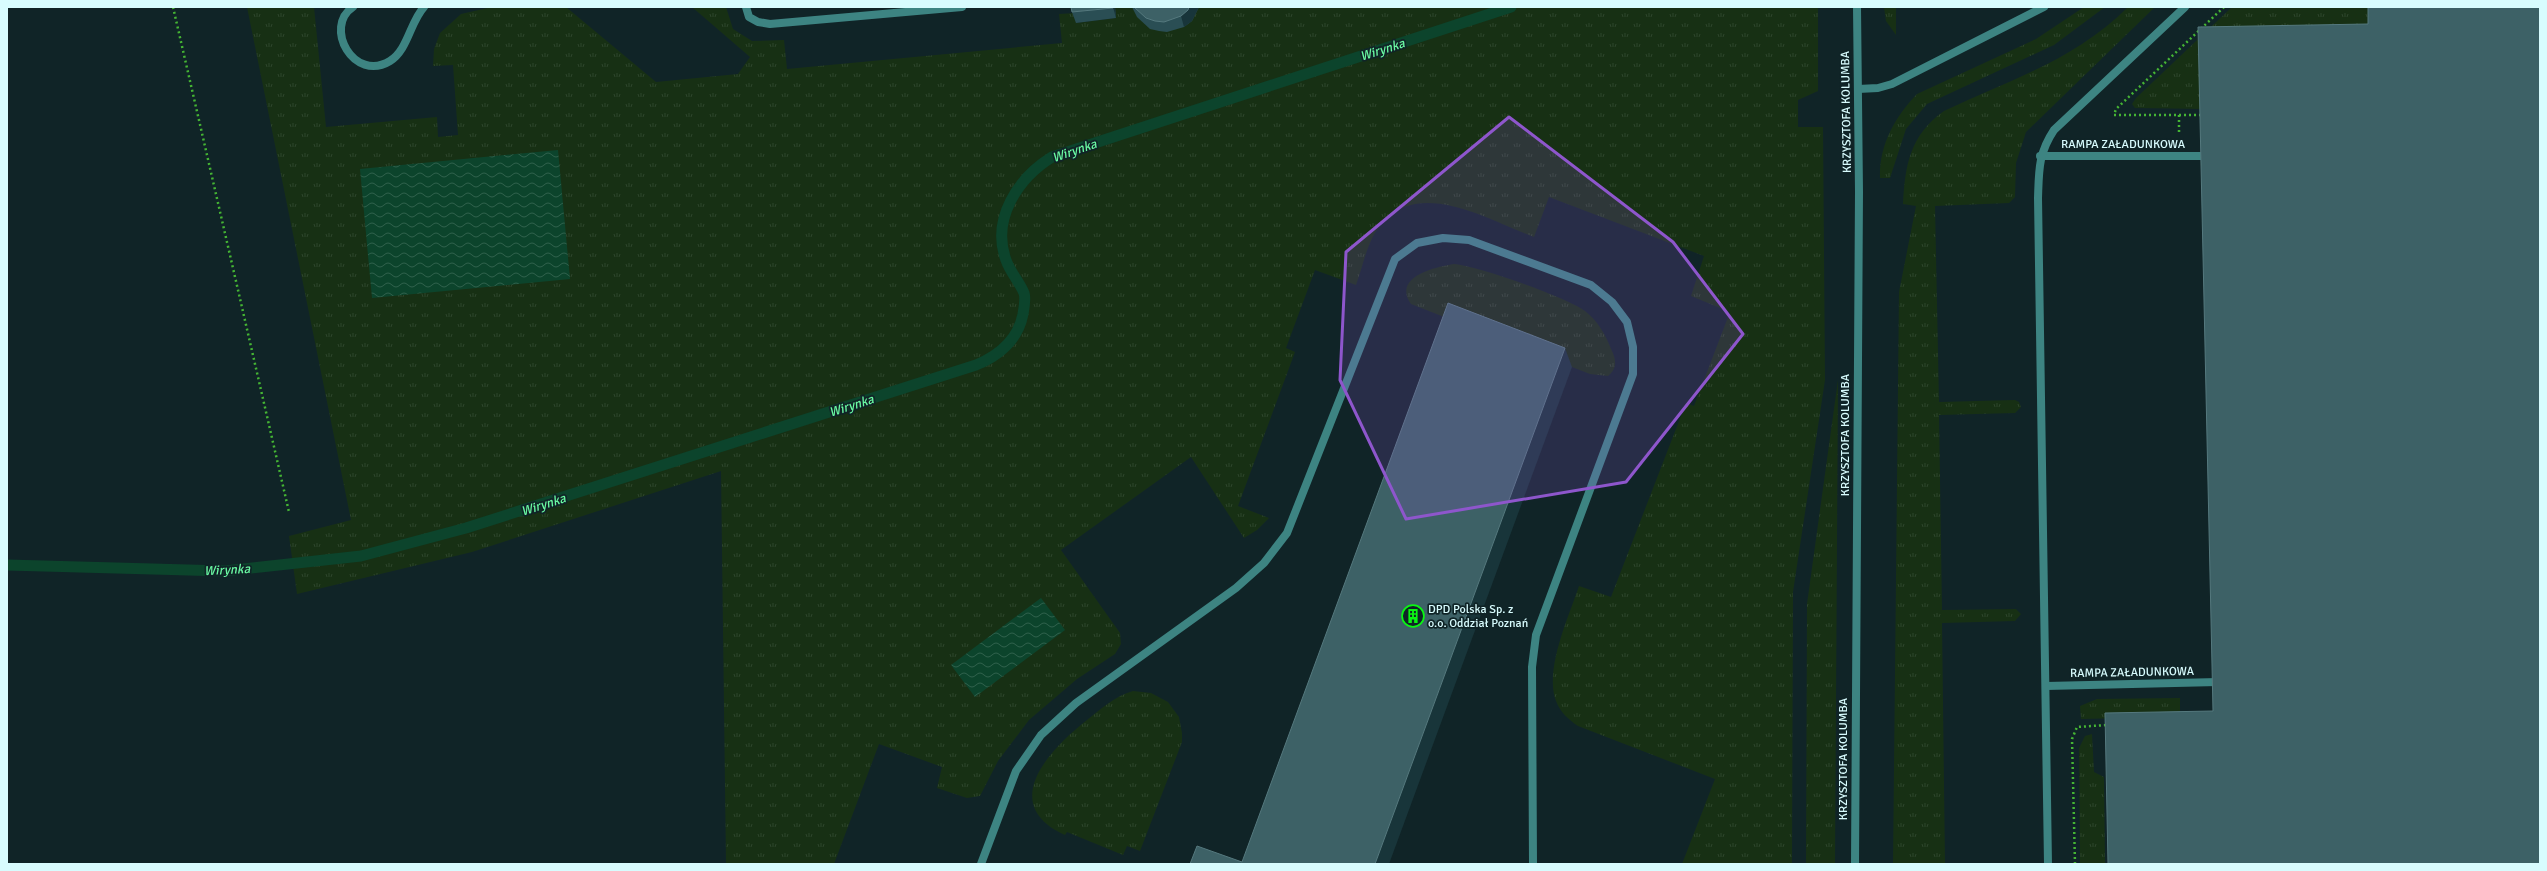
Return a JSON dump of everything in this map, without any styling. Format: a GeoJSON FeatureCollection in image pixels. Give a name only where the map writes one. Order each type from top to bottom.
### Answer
{"type":"FeatureCollection","features":[{"type":"Feature","properties":{"kind":"street"},"geometry":{"type":"LineString","coordinates":[[353,7],[344,19],[342,34],[344,49],[354,59],[367,65],[379,66],[391,60],[400,50],[415,20],[424,7]]}},
{"type":"Feature","properties":{"kind":"street"},"geometry":{"type":"LineString","coordinates":[[746,7],[749,17],[758,22],[770,24],[962,7]]}},
{"type":"Feature","properties":{"kind":"street","name":"KRZYSZTOFA KOLUMBA"},"geometry":{"type":"LineString","coordinates":[[1855,864],[1857,7]]}},
{"type":"Feature","properties":{"kind":"street"},"geometry":{"type":"LineString","coordinates":[[1858,89],[1878,88],[1892,84],[2044,7]]}},
{"type":"Feature","properties":{"kind":"street"},"geometry":{"type":"LineString","coordinates":[[2048,864],[2038,198],[2040,156],[2044,145],[2054,130],[2185,7]]}},
{"type":"Feature","properties":{"kind":"street","name":"RAMPA ZAŁADUNKOWA"},"geometry":{"type":"LineString","coordinates":[[2040,156],[2206,156]]}},
{"type":"Feature","properties":{"kind":"street"},"geometry":{"type":"LineString","coordinates":[[981,864],[1016,771],[1041,735],[1076,703],[1236,588],[1264,563],[1288,533],[1395,259],[1417,243],[1443,238],[1469,240],[1591,285],[1612,302],[1627,322],[1633,347],[1633,374],[1536,636],[1532,667],[1532,864]]}},
{"type":"Feature","properties":{"kind":"street","name":"RAMPA ZAŁADUNKOWA"},"geometry":{"type":"LineString","coordinates":[[2046,686],[2218,682]]}},
{"type":"Feature","properties":{"kind":"path"},"geometry":{"type":"LineString","coordinates":[[173,7],[289,512]]}},
{"type":"Feature","properties":{"kind":"path"},"geometry":{"type":"LineString","coordinates":[[2206,115],[2114,115],[2116,109],[2224,7]]}},
{"type":"Feature","properties":{"kind":"path"},"geometry":{"type":"LineString","coordinates":[[2075,864],[2072,739],[2077,728],[2083,725],[2115,724]]}},
{"type":"Feature","properties":{"kind":"highlighted area"},"geometry":{"type":"Polygon","coordinates":[[[1509,117],[1673,242],[1743,334],[1626,482],[1406,519],[1340,380],[1346,252],[1509,117]]]}},
{"type":"Feature","properties":{"kind":"green space"},"geometry":{"type":"Polygon","coordinates":[[[247,7],[314,7],[326,127],[437,117],[438,137],[458,135],[453,65],[433,66],[434,49],[440,33],[461,14],[492,7],[566,7],[656,82],[738,74],[750,57],[692,7],[726,7],[733,29],[752,41],[784,40],[787,69],[1062,43],[1059,14],[1075,13],[1076,23],[1116,18],[1115,7],[1818,7],[1818,91],[1798,100],[1798,127],[1823,127],[1825,380],[1793,592],[1792,864],[1682,864],[1715,779],[1578,726],[1565,715],[1556,701],[1553,688],[1555,659],[1564,627],[1579,586],[1611,597],[1686,403],[1694,406],[1730,312],[1691,296],[1704,256],[1549,197],[1534,237],[1456,207],[1436,203],[1416,204],[1398,210],[1377,229],[1366,252],[1356,285],[1315,270],[1286,348],[1295,352],[1238,506],[1269,518],[1257,530],[1244,538],[1191,457],[1061,550],[1120,633],[1121,644],[1115,654],[1077,679],[1029,720],[998,761],[980,796],[967,798],[937,788],[942,767],[879,744],[834,864],[726,864],[721,471],[472,552],[297,594],[289,536],[351,520],[247,7]]]}},
{"type":"Feature","properties":{"kind":"green space"},"geometry":{"type":"Polygon","coordinates":[[[1884,7],[1896,7],[1896,35],[1886,21],[1884,7]]]}},
{"type":"Feature","properties":{"kind":"green space"},"geometry":{"type":"Polygon","coordinates":[[[2084,7],[2105,7],[2054,45],[1927,104],[1906,129],[1890,178],[1880,178],[1880,166],[1885,143],[1895,122],[1917,94],[2036,39],[2084,7]]]}},
{"type":"Feature","properties":{"kind":"green space"},"geometry":{"type":"Polygon","coordinates":[[[2128,7],[2155,7],[2026,132],[2016,163],[2015,197],[2009,203],[1935,206],[1939,402],[2015,400],[2019,402],[2021,407],[2015,413],[1939,415],[1942,610],[2016,609],[2021,614],[2015,621],[1942,623],[1945,864],[1893,864],[1899,292],[1916,206],[1903,204],[1905,176],[1908,164],[1917,141],[1924,130],[1944,111],[2064,55],[2108,25],[2128,7]]]}},
{"type":"Feature","properties":{"kind":"green space"},"geometry":{"type":"Polygon","coordinates":[[[2232,7],[2374,7],[2375,43],[2206,109],[2135,108],[2132,104],[2136,98],[2232,7]]]}},
{"type":"Feature","properties":{"kind":"green space"},"geometry":{"type":"Polygon","coordinates":[[[1454,264],[1482,270],[1521,283],[1560,298],[1585,311],[1597,323],[1607,338],[1615,360],[1615,367],[1611,373],[1608,376],[1590,374],[1411,304],[1407,295],[1407,287],[1411,280],[1427,271],[1454,264]]]}},
{"type":"Feature","properties":{"kind":"green space"},"geometry":{"type":"Polygon","coordinates":[[[1838,380],[1835,864],[1806,864],[1807,604],[1838,380]]]}},
{"type":"Feature","properties":{"kind":"green space"},"geometry":{"type":"Polygon","coordinates":[[[1133,691],[1151,693],[1168,702],[1179,717],[1182,742],[1140,851],[1127,846],[1123,855],[1067,832],[1065,835],[1045,822],[1035,808],[1032,793],[1037,777],[1046,761],[1058,746],[1103,707],[1114,699],[1133,691]]]}},
{"type":"Feature","properties":{"kind":"green space"},"geometry":{"type":"Polygon","coordinates":[[[2180,698],[2180,712],[2171,717],[2081,719],[2080,706],[2097,699],[2180,698]]]}},
{"type":"Feature","properties":{"kind":"green space"},"geometry":{"type":"Polygon","coordinates":[[[2092,734],[2094,772],[2104,777],[2105,864],[2080,864],[2079,748],[2085,736],[2092,734]]]}},
{"type":"Feature","properties":{"kind":"water"},"geometry":{"type":"Polygon","coordinates":[[[558,150],[570,279],[372,298],[360,169],[558,150]]]}},
{"type":"Feature","properties":{"kind":"water"},"geometry":{"type":"Polygon","coordinates":[[[1041,598],[1065,630],[975,697],[951,665],[1041,598]]]}},
{"type":"Feature","properties":{"kind":"building"},"geometry":{"type":"Polygon","coordinates":[[[1071,7],[1113,7],[1113,8],[1072,12],[1071,7]]]}},
{"type":"Feature","properties":{"kind":"building"},"geometry":{"type":"Polygon","coordinates":[[[1134,7],[1189,7],[1188,10],[1181,16],[1164,22],[1146,18],[1134,7]]]}},
{"type":"Feature","properties":{"kind":"building"},"geometry":{"type":"Polygon","coordinates":[[[2368,7],[2540,7],[2540,864],[2108,864],[2105,713],[2213,711],[2198,27],[2368,24],[2368,7]]]}},
{"type":"Feature","properties":{"kind":"building","name":"DPD Polska Sp. z o.o. Oddział Poznań"},"geometry":{"type":"Polygon","coordinates":[[[1448,303],[1565,348],[1375,864],[1190,864],[1197,846],[1242,862],[1448,303]]]}},
{"type":"Feature","properties":{"kind":"waterway","name":"Wirynka"},"geometry":{"type":"LineString","coordinates":[[7,565],[225,571],[361,556],[466,528],[976,365],[985,361],[1007,346],[1017,332],[1021,323],[1025,295],[1006,260],[1002,245],[1002,230],[1005,215],[1019,188],[1028,176],[1052,157],[1511,7]]}},
{"type":"Feature","properties":{"kind":"place","name":"DPD Polska Sp. z o.o. Oddział Poznań"},"geometry":{"type":"Point","coordinates":[1413,616]}}]}
